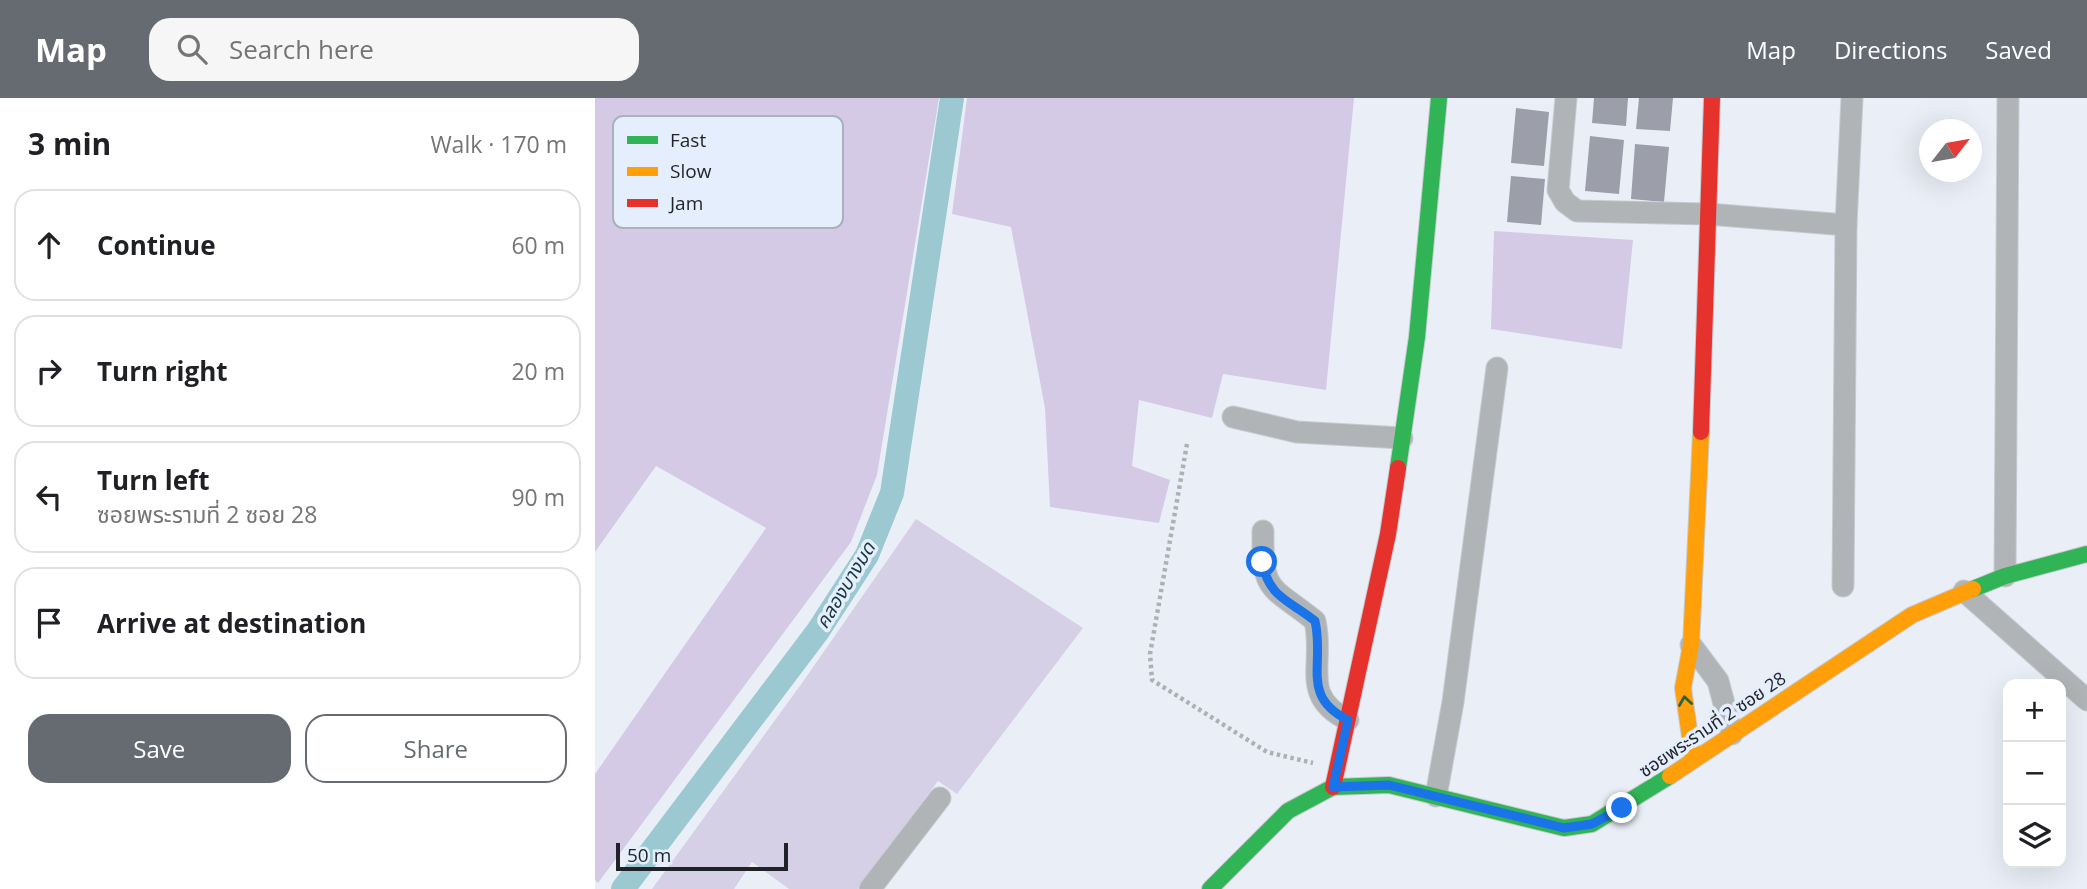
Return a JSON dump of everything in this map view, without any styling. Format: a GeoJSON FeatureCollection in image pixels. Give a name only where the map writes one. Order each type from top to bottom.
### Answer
{"type":"FeatureCollection","features":[{"type":"Feature","properties":{"kind":"street"},"geometry":{"type":"LineString","coordinates":[[1333,787],[1388,534],[1417,337],[1439,98]]}},
{"type":"Feature","properties":{"kind":"street"},"geometry":{"type":"LineString","coordinates":[[1566,98],[1558,190],[1565,202],[1577,211],[1708,215],[1846,225]]}},
{"type":"Feature","properties":{"kind":"street"},"geometry":{"type":"LineString","coordinates":[[1693,758],[1683,688],[1691,645],[1712,98]]}},
{"type":"Feature","properties":{"kind":"street"},"geometry":{"type":"LineString","coordinates":[[1843,586],[1846,225],[1852,98]]}},
{"type":"Feature","properties":{"kind":"street"},"geometry":{"type":"LineString","coordinates":[[2005,576],[2008,98]]}},
{"type":"Feature","properties":{"kind":"street"},"geometry":{"type":"LineString","coordinates":[[1436,796],[1453,702],[1497,368]]}},
{"type":"Feature","properties":{"kind":"street"},"geometry":{"type":"LineString","coordinates":[[1233,417],[1297,432],[1402,438]]}},
{"type":"Feature","properties":{"kind":"street"},"geometry":{"type":"LineString","coordinates":[[1263,531],[1266,582],[1280,598],[1315,621],[1319,638],[1316,687],[1322,702],[1332,713],[1348,720]]}},
{"type":"Feature","properties":{"kind":"street","name":"ซอยพระรามที่ 2 ซอย 28"},"geometry":{"type":"LineString","coordinates":[[1210,889],[1288,811],[1333,787],[1389,785],[1564,828],[1583,825],[1622,808],[1693,758],[1912,615],[1963,591],[2005,576],[2086,555]]}},
{"type":"Feature","properties":{"kind":"street"},"geometry":{"type":"LineString","coordinates":[[1963,591],[2087,700]]}},
{"type":"Feature","properties":{"kind":"street"},"geometry":{"type":"LineString","coordinates":[[1691,645],[1718,681],[1732,734]]}},
{"type":"Feature","properties":{"kind":"street"},"geometry":{"type":"LineString","coordinates":[[870,889],[940,798]]}},
{"type":"Feature","properties":{"kind":"path"},"geometry":{"type":"LineString","coordinates":[[1187,444],[1150,654],[1152,680],[1268,752],[1337,769]]}},
{"type":"Feature","properties":{"kind":"shaded area"},"geometry":{"type":"Polygon","coordinates":[[[595,98],[939,98],[877,475],[851,542],[598,883],[595,880],[595,774],[766,528],[656,466],[595,552],[595,98]]]}},
{"type":"Feature","properties":{"kind":"shaded area"},"geometry":{"type":"Polygon","coordinates":[[[967,98],[1354,98],[1326,390],[1223,374],[1212,418],[1139,400],[1132,466],[1170,480],[1159,523],[1050,507],[1045,408],[1011,227],[952,214],[967,98]]]}},
{"type":"Feature","properties":{"kind":"shaded area"},"geometry":{"type":"Polygon","coordinates":[[[1494,231],[1633,240],[1622,349],[1491,329],[1494,231]]]}},
{"type":"Feature","properties":{"kind":"shaded area"},"geometry":{"type":"Polygon","coordinates":[[[916,519],[1083,628],[957,794],[938,781],[858,889],[789,889],[752,862],[734,889],[652,889],[802,683],[916,519]]]}},
{"type":"Feature","properties":{"kind":"building"},"geometry":{"type":"Polygon","coordinates":[[[1594,98],[1628,98],[1626,126],[1592,123],[1594,98]]]}},
{"type":"Feature","properties":{"kind":"building"},"geometry":{"type":"Polygon","coordinates":[[[1639,98],[1673,98],[1670,131],[1636,129],[1639,98]]]}},
{"type":"Feature","properties":{"kind":"building"},"geometry":{"type":"Polygon","coordinates":[[[1516,108],[1549,112],[1544,166],[1511,163],[1516,108]]]}},
{"type":"Feature","properties":{"kind":"building"},"geometry":{"type":"Polygon","coordinates":[[[1590,136],[1624,140],[1619,194],[1585,191],[1590,136]]]}},
{"type":"Feature","properties":{"kind":"building"},"geometry":{"type":"Polygon","coordinates":[[[1635,144],[1669,147],[1664,202],[1631,199],[1635,144]]]}},
{"type":"Feature","properties":{"kind":"building"},"geometry":{"type":"Polygon","coordinates":[[[1511,176],[1545,179],[1541,225],[1507,222],[1511,176]]]}},
{"type":"Feature","properties":{"kind":"waterway","name":"คลองบางมด"},"geometry":{"type":"LineString","coordinates":[[623,889],[818,631],[867,555],[892,493],[952,98]]}},
{"type":"Feature","properties":{"kind":"traffic: fast"},"geometry":{"type":"LineString","coordinates":[[1398,468],[1417,337],[1439,98]]}},
{"type":"Feature","properties":{"kind":"traffic: fast"},"geometry":{"type":"LineString","coordinates":[[1973,589],[2005,576],[2087,554]]}},
{"type":"Feature","properties":{"kind":"traffic: fast"},"geometry":{"type":"LineString","coordinates":[[1210,889],[1288,811],[1333,787],[1389,785],[1564,828],[1592,824],[1670,776]]}},
{"type":"Feature","properties":{"kind":"traffic: slow"},"geometry":{"type":"LineString","coordinates":[[1693,758],[1683,688],[1691,645],[1701,432]]}},
{"type":"Feature","properties":{"kind":"traffic: slow"},"geometry":{"type":"LineString","coordinates":[[1670,776],[1912,615],[1973,589]]}},
{"type":"Feature","properties":{"kind":"traffic: jam"},"geometry":{"type":"LineString","coordinates":[[1701,432],[1712,98]]}},
{"type":"Feature","properties":{"kind":"traffic: jam"},"geometry":{"type":"LineString","coordinates":[[1333,787],[1388,534],[1398,468]]}},
{"type":"Feature","properties":{"kind":"route"},"geometry":{"type":"LineString","coordinates":[[1262,562],[1266,582],[1280,598],[1315,621],[1319,638],[1316,687],[1322,702],[1332,713],[1348,720],[1333,787],[1389,785],[1564,828],[1592,824],[1622,808]]}}]}
